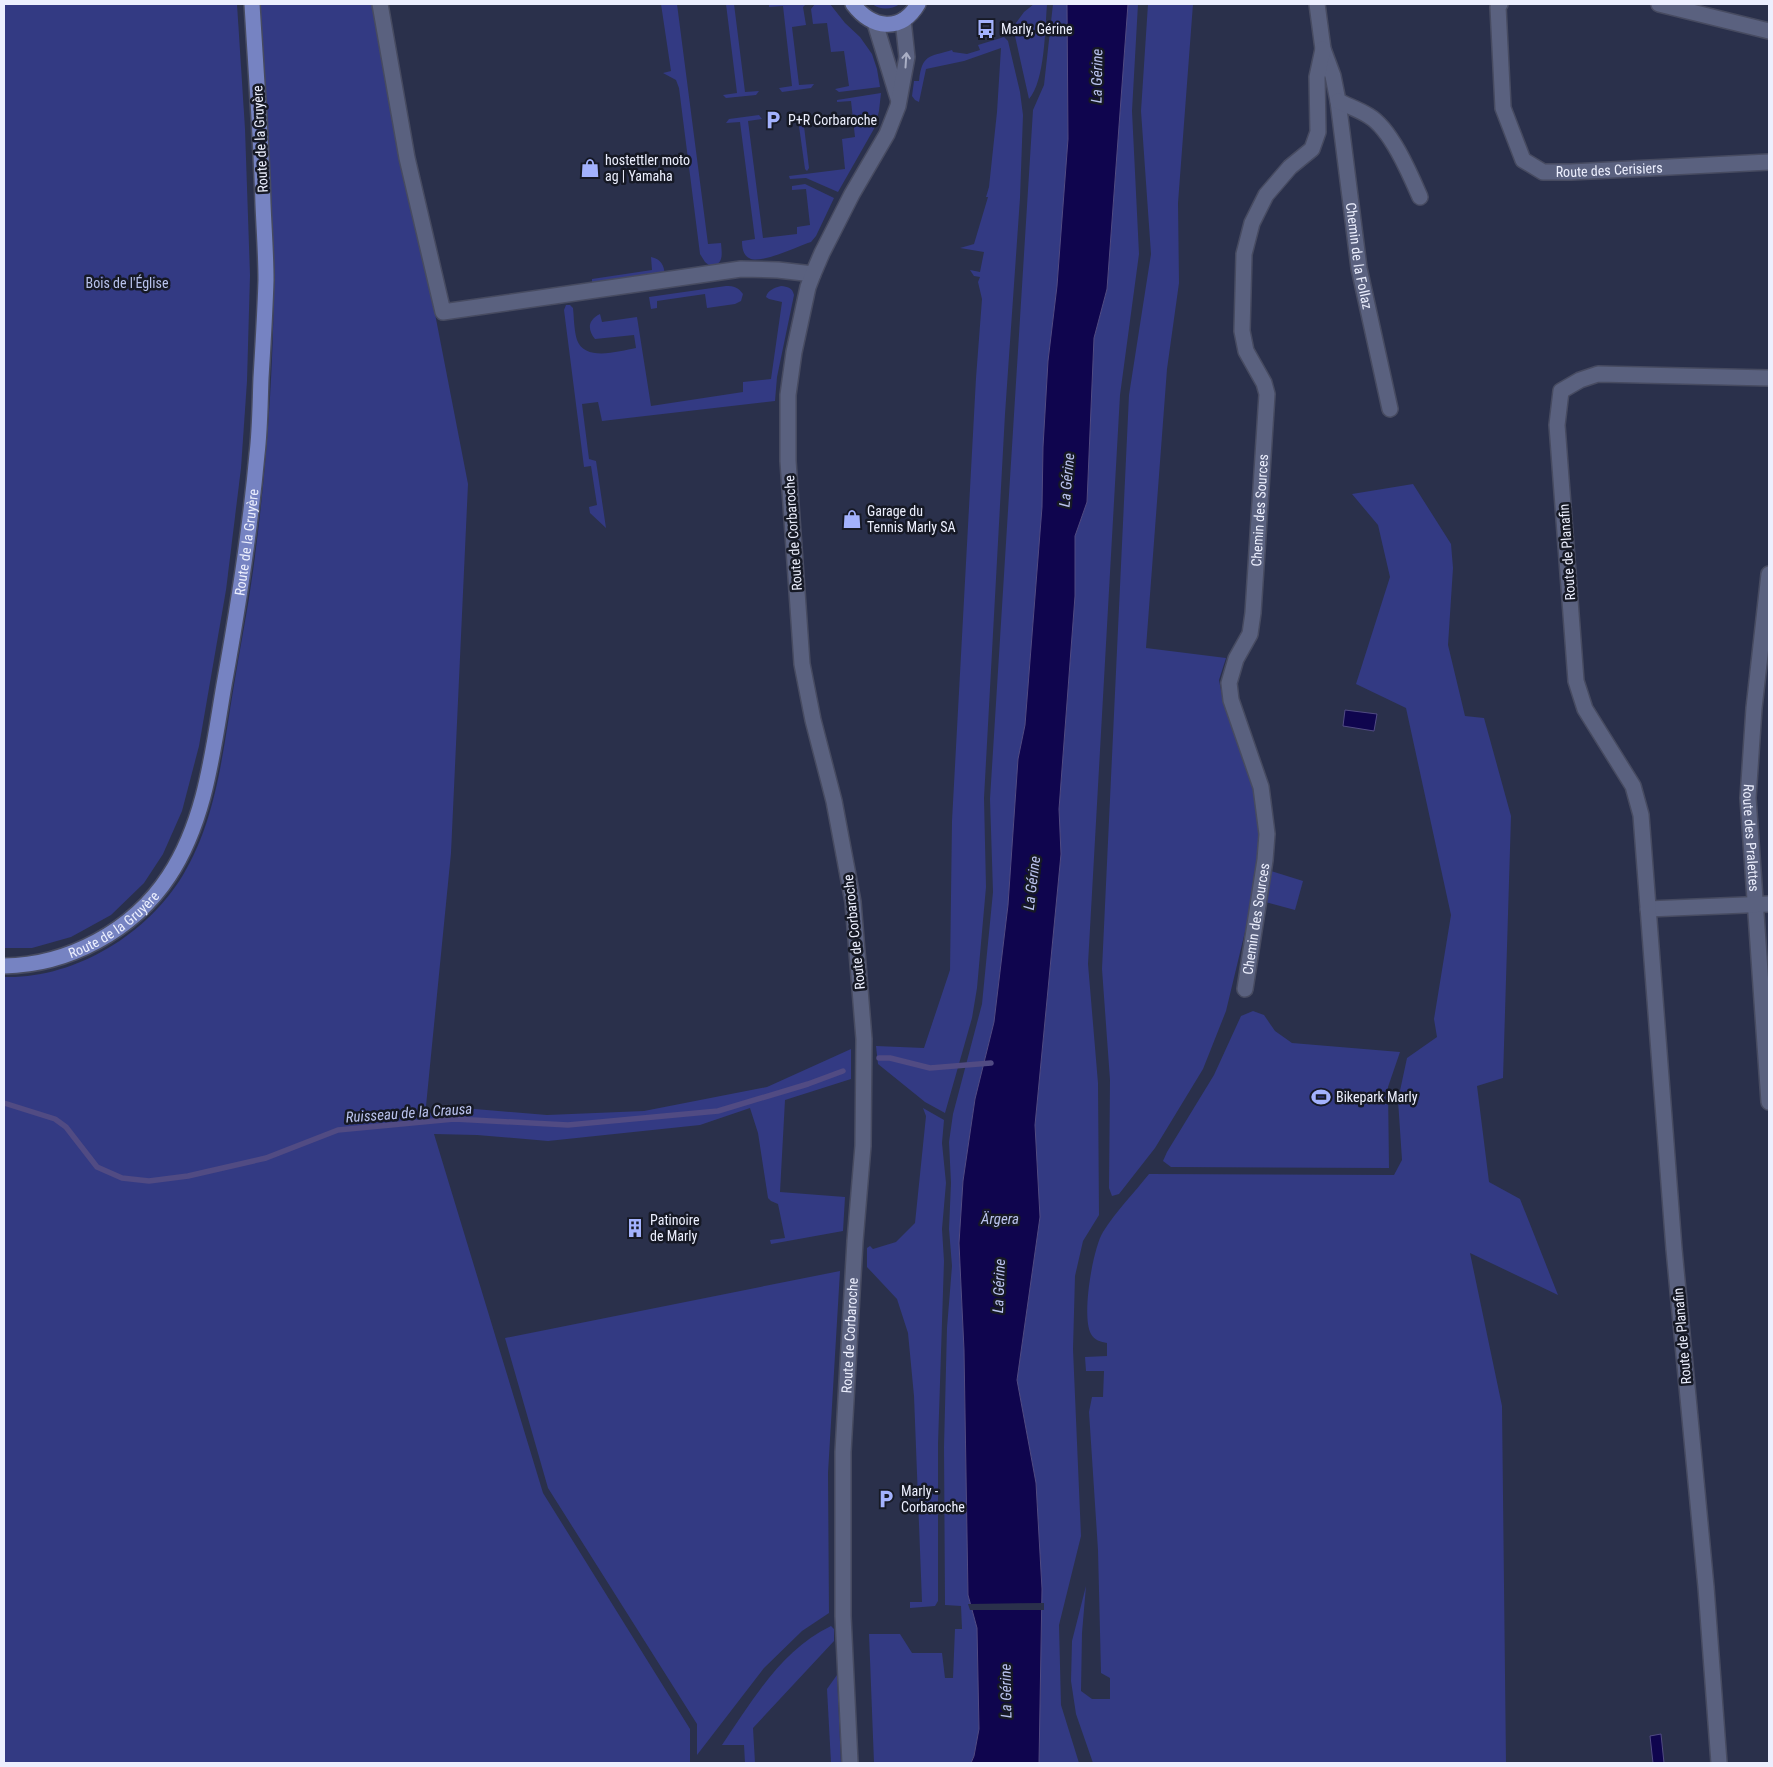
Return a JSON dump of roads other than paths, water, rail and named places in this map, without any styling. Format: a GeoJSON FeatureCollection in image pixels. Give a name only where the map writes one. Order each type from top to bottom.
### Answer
{"type":"FeatureCollection","features":[{"type":"Feature","properties":{"kind":"main road","name":"Route de la Gruyère"},"geometry":{"type":"LineString","coordinates":[[4,966],[34,964],[65,956],[101,939],[126,922],[155,894],[176,864],[193,828],[204,790],[241,591],[258,452],[266,278],[261,141],[252,4]]}},
{"type":"Feature","properties":{"kind":"main road"},"geometry":{"type":"LineString","coordinates":[[853,4],[861,14],[875,23],[885,25],[903,20],[918,4]]}},
{"type":"Feature","properties":{"kind":"street"},"geometry":{"type":"LineString","coordinates":[[380,4],[407,158],[443,312],[741,269],[778,270],[813,274]]}},
{"type":"Feature","properties":{"kind":"street","name":"Chemin de la Follaz"},"geometry":{"type":"LineString","coordinates":[[1316,4],[1323,49],[1333,76],[1338,101],[1359,268],[1390,409]]}},
{"type":"Feature","properties":{"kind":"street","name":"Route des Cerisiers"},"geometry":{"type":"LineString","coordinates":[[1500,4],[1498,7],[1503,108],[1523,160],[1543,172],[1769,162]]}},
{"type":"Feature","properties":{"kind":"street"},"geometry":{"type":"LineString","coordinates":[[1659,4],[1769,30]]}},
{"type":"Feature","properties":{"kind":"street","name":"Route de Corbaroche"},"geometry":{"type":"LineString","coordinates":[[850,1763],[844,1616],[843,1452],[855,1240],[863,1146],[864,1039],[853,902],[834,801],[813,720],[802,664],[788,461],[788,394],[794,352],[808,287],[813,274],[849,200],[894,119],[907,57],[903,20]]}},
{"type":"Feature","properties":{"kind":"street"},"geometry":{"type":"LineString","coordinates":[[875,23],[899,100]]}},
{"type":"Feature","properties":{"kind":"street","name":"Chemin des Sources"},"geometry":{"type":"LineString","coordinates":[[1245,989],[1265,860],[1267,834],[1261,787],[1231,700],[1229,683],[1236,659],[1250,634],[1254,613],[1267,394],[1264,383],[1246,351],[1242,331],[1244,254],[1252,223],[1266,195],[1290,167],[1312,149],[1318,132],[1317,77],[1323,49]]}},
{"type":"Feature","properties":{"kind":"street"},"geometry":{"type":"LineString","coordinates":[[1338,101],[1370,116],[1379,124],[1394,145],[1420,197]]}},
{"type":"Feature","properties":{"kind":"street","name":"Route de Planafin"},"geometry":{"type":"LineString","coordinates":[[1719,1763],[1705,1577],[1674,1249],[1641,816],[1633,786],[1585,709],[1576,681],[1557,425],[1561,391],[1580,380],[1598,374],[1769,378]]}},
{"type":"Feature","properties":{"kind":"street","name":"Route des Pralettes"},"geometry":{"type":"LineString","coordinates":[[1769,574],[1754,708],[1748,798],[1762,904],[1769,1102]]}},
{"type":"Feature","properties":{"kind":"street"},"geometry":{"type":"LineString","coordinates":[[1648,908],[1762,904]]}},
{"type":"Feature","properties":{"kind":"water","name":"Ärgera"},"geometry":{"type":"Polygon","coordinates":[[[1067,4],[1128,4],[1107,289],[1094,338],[1087,502],[1075,536],[1075,596],[1059,809],[1061,854],[1035,1125],[1040,1217],[1017,1380],[1036,1483],[1042,1589],[1039,1763],[971,1763],[979,1729],[977,1628],[968,1595],[964,1350],[959,1243],[963,1181],[975,1099],[994,1022],[1008,905],[1018,759],[1025,725],[1042,507],[1048,361],[1057,286],[1068,139],[1067,4]]]}},
{"type":"Feature","properties":{"kind":"water"},"geometry":{"type":"Polygon","coordinates":[[[1345,710],[1377,714],[1374,731],[1343,726],[1345,710]]]}},
{"type":"Feature","properties":{"kind":"water"},"geometry":{"type":"Polygon","coordinates":[[[1661,1734],[1664,1763],[1653,1763],[1650,1736],[1661,1734]]]}},
{"type":"Feature","properties":{"kind":"waterway","name":"Ruisseau de la Crausa"},"geometry":{"type":"LineString","coordinates":[[879,1058],[890,1058],[930,1068],[991,1063]]}},
{"type":"Feature","properties":{"kind":"waterway","name":"Ruisseau de la Crausa"},"geometry":{"type":"LineString","coordinates":[[4,1103],[55,1119],[66,1127],[97,1167],[122,1178],[149,1181],[188,1176],[266,1158],[338,1130],[454,1119],[568,1125],[718,1111],[808,1084],[843,1071]]}},
{"type":"Feature","properties":{"kind":"place","name":"Marly, Gérine"},"geometry":{"type":"Point","coordinates":[986,29]}},
{"type":"Feature","properties":{"kind":"place","name":"P+R Corbaroche"},"geometry":{"type":"Point","coordinates":[773,120]}},
{"type":"Feature","properties":{"kind":"place","name":"hostettler moto ag | Yamaha"},"geometry":{"type":"Point","coordinates":[590,168]}},
{"type":"Feature","properties":{"kind":"place","name":"Garage du Tennis Marly SA"},"geometry":{"type":"Point","coordinates":[852,519]}},
{"type":"Feature","properties":{"kind":"place","name":"Bikepark Marly"},"geometry":{"type":"Point","coordinates":[1321,1097]}},
{"type":"Feature","properties":{"kind":"place","name":"Patinoire de Marly"},"geometry":{"type":"Point","coordinates":[635,1228]}},
{"type":"Feature","properties":{"kind":"place","name":"Marly - Corbaroche"},"geometry":{"type":"Point","coordinates":[886,1499]}},
{"type":"Feature","properties":{"kind":"water label","name":"La Gérine"},"geometry":{"type":"Point","coordinates":[1097,76]}},
{"type":"Feature","properties":{"kind":"water label","name":"La Gérine"},"geometry":{"type":"Point","coordinates":[1067,480]}},
{"type":"Feature","properties":{"kind":"water label","name":"La Gérine"},"geometry":{"type":"Point","coordinates":[1032,883]}},
{"type":"Feature","properties":{"kind":"water label","name":"La Gérine"},"geometry":{"type":"Point","coordinates":[999,1286]}},
{"type":"Feature","properties":{"kind":"water label","name":"La Gérine"},"geometry":{"type":"Point","coordinates":[1006,1691]}},
{"type":"Feature","properties":{"kind":"park label","name":"Bois de l'Église"},"geometry":{"type":"Point","coordinates":[127,283]}}]}
